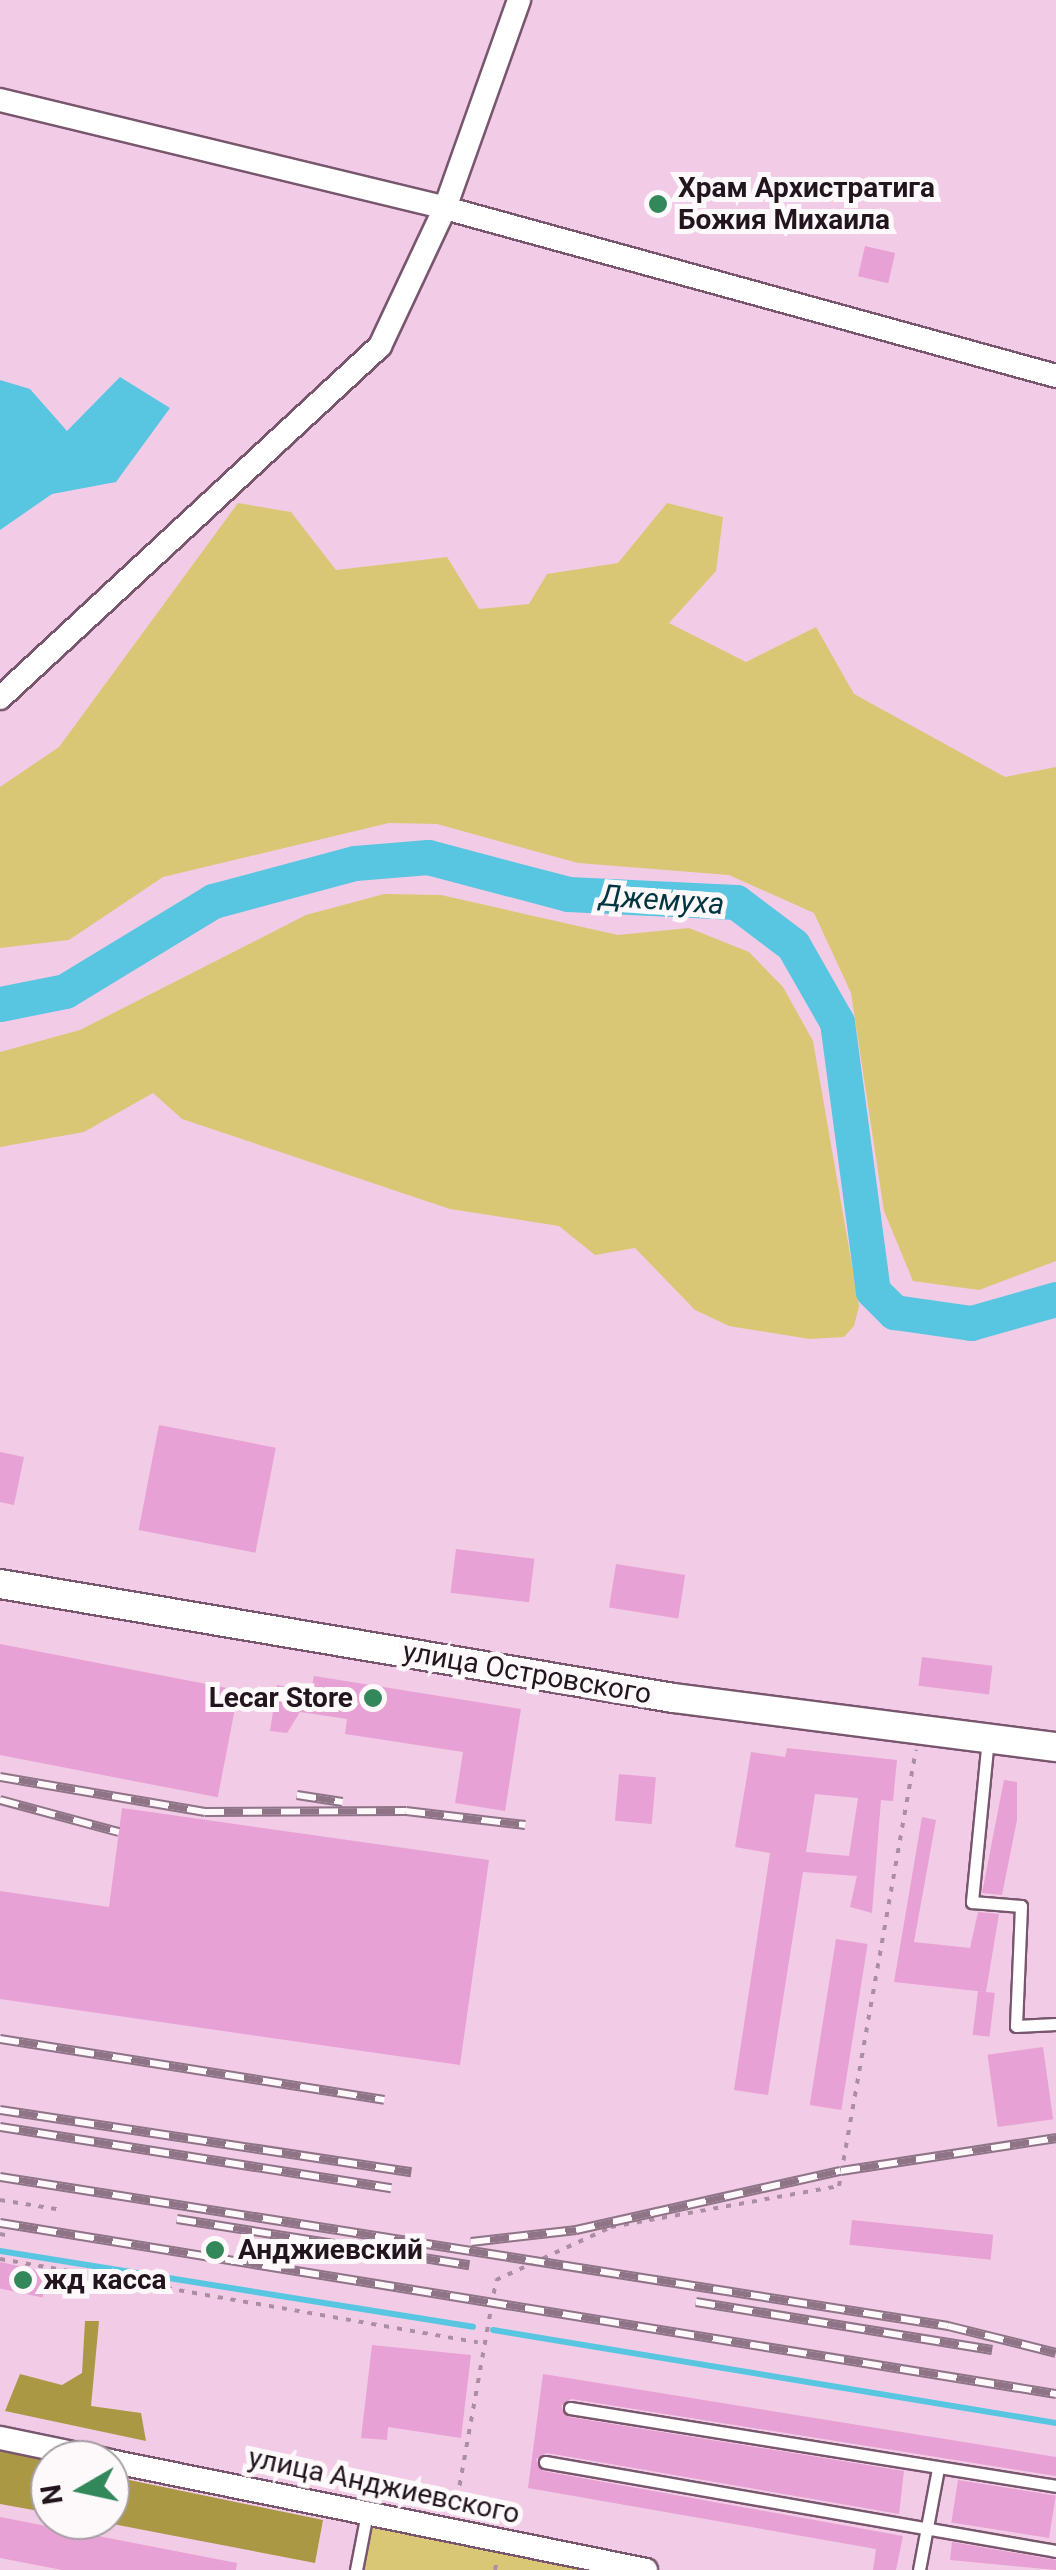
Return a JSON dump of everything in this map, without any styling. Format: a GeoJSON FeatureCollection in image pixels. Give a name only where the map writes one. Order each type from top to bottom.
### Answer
{"type":"FeatureCollection","features":[{"type":"Feature","properties":{"kind":"street"},"geometry":{"type":"LineString","coordinates":[[0,698],[380,346],[445,208],[519,0]]}},
{"type":"Feature","properties":{"kind":"street"},"geometry":{"type":"LineString","coordinates":[[0,100],[445,208],[1056,376]]}},
{"type":"Feature","properties":{"kind":"street","name":"улица Островского"},"geometry":{"type":"LineString","coordinates":[[0,1584],[673,1698],[1056,1747]]}},
{"type":"Feature","properties":{"kind":"street","name":"улица Анджиевского"},"geometry":{"type":"LineString","coordinates":[[0,2438],[30,2444]]}},
{"type":"Feature","properties":{"kind":"street","name":"улица Анджиевского"},"geometry":{"type":"LineString","coordinates":[[130,2465],[646,2570]]}},
{"type":"Feature","properties":{"kind":"lane"},"geometry":{"type":"LineString","coordinates":[[988,1738],[972,1902],[1021,1906],[1016,2026],[1056,2024]]}},
{"type":"Feature","properties":{"kind":"lane"},"geometry":{"type":"LineString","coordinates":[[570,2408],[1056,2486]]}},
{"type":"Feature","properties":{"kind":"lane"},"geometry":{"type":"LineString","coordinates":[[545,2462],[927,2531],[1056,2550]]}},
{"type":"Feature","properties":{"kind":"lane"},"geometry":{"type":"LineString","coordinates":[[919,2570],[938,2468]]}},
{"type":"Feature","properties":{"kind":"lane"},"geometry":{"type":"LineString","coordinates":[[356,2570],[367,2513]]}},
{"type":"Feature","properties":{"kind":"path"},"geometry":{"type":"LineString","coordinates":[[452,2530],[479,2343],[496,2280],[570,2240],[838,2186],[920,1729]]}},
{"type":"Feature","properties":{"kind":"path"},"geometry":{"type":"LineString","coordinates":[[0,2200],[62,2210]]}},
{"type":"Feature","properties":{"kind":"path"},"geometry":{"type":"LineString","coordinates":[[0,2234],[10,2236]]}},
{"type":"Feature","properties":{"kind":"path"},"geometry":{"type":"LineString","coordinates":[[0,2259],[479,2343]]}},
{"type":"Feature","properties":{"kind":"shaded area"},"geometry":{"type":"Polygon","coordinates":[[[238,503],[291,512],[336,570],[447,557],[479,609],[529,604],[547,574],[618,563],[667,503],[723,517],[716,571],[669,623],[746,662],[816,627],[854,694],[1005,777],[1056,767],[1056,1261],[979,1290],[913,1281],[884,1211],[851,993],[814,913],[729,875],[578,863],[437,824],[389,823],[163,877],[69,940],[0,948],[0,787],[59,747],[238,503]]]}},
{"type":"Feature","properties":{"kind":"shaded area"},"geometry":{"type":"Polygon","coordinates":[[[384,894],[441,895],[618,935],[689,928],[749,952],[783,987],[813,1041],[859,1306],[854,1326],[844,1337],[809,1339],[729,1326],[695,1310],[635,1248],[595,1255],[559,1226],[450,1209],[182,1119],[153,1093],[84,1132],[0,1147],[0,1052],[80,1030],[306,915],[384,894]]]}},
{"type":"Feature","properties":{"kind":"shaded area"},"geometry":{"type":"Polygon","coordinates":[[[85,2321],[99,2321],[91,2406],[141,2413],[146,2441],[5,2411],[20,2374],[62,2385],[82,2373],[85,2321]]]}},
{"type":"Feature","properties":{"kind":"shaded area"},"geometry":{"type":"Polygon","coordinates":[[[0,2450],[30,2456],[30,2509],[0,2504],[0,2450]]]}},
{"type":"Feature","properties":{"kind":"shaded area"},"geometry":{"type":"Polygon","coordinates":[[[130,2480],[323,2520],[315,2563],[130,2527],[130,2480]]]}},
{"type":"Feature","properties":{"kind":"shaded area"},"geometry":{"type":"Polygon","coordinates":[[[365,2526],[498,2550],[604,2570],[356,2570],[365,2526]]]}},
{"type":"Feature","properties":{"kind":"water"},"geometry":{"type":"Polygon","coordinates":[[[120,377],[170,408],[116,482],[52,494],[0,530],[0,380],[30,389],[67,431],[120,377]]]}},
{"type":"Feature","properties":{"kind":"building"},"geometry":{"type":"Polygon","coordinates":[[[865,246],[895,253],[888,283],[858,276],[865,246]]]}},
{"type":"Feature","properties":{"kind":"building"},"geometry":{"type":"Polygon","coordinates":[[[159,1425],[276,1448],[255,1553],[139,1530],[159,1425]]]}},
{"type":"Feature","properties":{"kind":"building"},"geometry":{"type":"Polygon","coordinates":[[[0,1452],[24,1457],[14,1505],[0,1502],[0,1452]]]}},
{"type":"Feature","properties":{"kind":"building"},"geometry":{"type":"Polygon","coordinates":[[[456,1549],[534,1559],[529,1602],[451,1593],[456,1549]]]}},
{"type":"Feature","properties":{"kind":"building"},"geometry":{"type":"Polygon","coordinates":[[[616,1564],[685,1575],[678,1618],[609,1607],[616,1564]]]}},
{"type":"Feature","properties":{"kind":"building"},"geometry":{"type":"Polygon","coordinates":[[[0,1644],[239,1690],[218,1797],[0,1755],[0,1644]]]}},
{"type":"Feature","properties":{"kind":"building"},"geometry":{"type":"Polygon","coordinates":[[[922,1657],[992,1666],[989,1694],[918,1686],[922,1657]]]}},
{"type":"Feature","properties":{"kind":"building"},"geometry":{"type":"Polygon","coordinates":[[[314,1676],[521,1709],[505,1811],[455,1803],[463,1752],[345,1734],[347,1719],[300,1712],[287,1733],[270,1731],[277,1685],[311,1691],[314,1676]]]}},
{"type":"Feature","properties":{"kind":"building"},"geometry":{"type":"Polygon","coordinates":[[[787,1748],[897,1760],[893,1801],[881,1800],[872,1913],[850,1907],[857,1876],[803,1872],[768,2095],[734,2090],[770,1853],[735,1847],[751,1752],[785,1757],[787,1748]],[[815,1794],[806,1852],[849,1856],[858,1798],[815,1794]]]}},
{"type":"Feature","properties":{"kind":"building"},"geometry":{"type":"Polygon","coordinates":[[[619,1774],[656,1777],[652,1824],[615,1821],[619,1774]]]}},
{"type":"Feature","properties":{"kind":"building"},"geometry":{"type":"Polygon","coordinates":[[[1004,1780],[1017,1782],[1017,1820],[1002,1895],[982,1893],[1004,1780]]]}},
{"type":"Feature","properties":{"kind":"building"},"geometry":{"type":"Polygon","coordinates":[[[122,1808],[489,1860],[460,2065],[0,1999],[0,1891],[109,1907],[122,1808]]]}},
{"type":"Feature","properties":{"kind":"building"},"geometry":{"type":"Polygon","coordinates":[[[922,1817],[936,1820],[914,1942],[970,1948],[978,1912],[999,1914],[986,1992],[894,1982],[922,1817]]]}},
{"type":"Feature","properties":{"kind":"building"},"geometry":{"type":"Polygon","coordinates":[[[836,1939],[868,1944],[841,2110],[810,2105],[836,1939]]]}},
{"type":"Feature","properties":{"kind":"building"},"geometry":{"type":"Polygon","coordinates":[[[978,1991],[995,1993],[990,2037],[973,2035],[978,1991]]]}},
{"type":"Feature","properties":{"kind":"building"},"geometry":{"type":"Polygon","coordinates":[[[1043,2047],[1053,2119],[998,2127],[988,2055],[1043,2047]]]}},
{"type":"Feature","properties":{"kind":"building"},"geometry":{"type":"Polygon","coordinates":[[[852,2220],[993,2235],[991,2260],[849,2245],[852,2220]]]}},
{"type":"Feature","properties":{"kind":"building","name":"жд касса"},"geometry":{"type":"Polygon","coordinates":[[[0,2262],[48,2272],[43,2298],[0,2289],[0,2262]]]}},
{"type":"Feature","properties":{"kind":"building"},"geometry":{"type":"Polygon","coordinates":[[[372,2345],[471,2355],[461,2438],[388,2427],[387,2440],[361,2438],[372,2345]]]}},
{"type":"Feature","properties":{"kind":"building"},"geometry":{"type":"Polygon","coordinates":[[[543,2374],[1056,2457],[1056,2476],[571,2399],[561,2406],[569,2417],[904,2471],[899,2514],[547,2453],[536,2459],[543,2471],[903,2536],[896,2570],[873,2570],[876,2549],[528,2488],[543,2374]]]}},
{"type":"Feature","properties":{"kind":"building"},"geometry":{"type":"Polygon","coordinates":[[[958,2480],[1056,2495],[1049,2538],[951,2522],[958,2480]]]}},
{"type":"Feature","properties":{"kind":"building"},"geometry":{"type":"Polygon","coordinates":[[[0,2517],[30,2523],[30,2540],[118,2540],[237,2563],[236,2570],[62,2570],[0,2558],[0,2517]]]}},
{"type":"Feature","properties":{"kind":"building"},"geometry":{"type":"Polygon","coordinates":[[[952,2542],[1056,2560],[1056,2570],[950,2560],[952,2542]]]}},
{"type":"Feature","properties":{"kind":"waterway","name":"Джемуха"},"geometry":{"type":"LineString","coordinates":[[0,1004],[65,991],[213,901],[355,863],[428,857],[568,894],[736,902],[793,945],[837,1022],[873,1291],[894,1312],[971,1323],[1056,1299]]}},
{"type":"Feature","properties":{"kind":"waterway"},"geometry":{"type":"LineString","coordinates":[[0,2251],[473,2327]]}},
{"type":"Feature","properties":{"kind":"waterway"},"geometry":{"type":"LineString","coordinates":[[493,2330],[1056,2423]]}},
{"type":"Feature","properties":{"kind":"railway"},"geometry":{"type":"LineString","coordinates":[[0,1777],[205,1812],[406,1811],[525,1825]]}},
{"type":"Feature","properties":{"kind":"railway"},"geometry":{"type":"LineString","coordinates":[[297,1795],[342,1802]]}},
{"type":"Feature","properties":{"kind":"railway"},"geometry":{"type":"LineString","coordinates":[[0,1800],[119,1832]]}},
{"type":"Feature","properties":{"kind":"railway"},"geometry":{"type":"LineString","coordinates":[[0,2039],[384,2100]]}},
{"type":"Feature","properties":{"kind":"railway"},"geometry":{"type":"LineString","coordinates":[[0,2110],[411,2172]]}},
{"type":"Feature","properties":{"kind":"railway"},"geometry":{"type":"LineString","coordinates":[[0,2127],[391,2188]]}},
{"type":"Feature","properties":{"kind":"railway"},"geometry":{"type":"LineString","coordinates":[[471,2242],[576,2230],[841,2171],[1056,2138]]}},
{"type":"Feature","properties":{"kind":"railway"},"geometry":{"type":"LineString","coordinates":[[0,2177],[948,2326],[1056,2353]]}},
{"type":"Feature","properties":{"kind":"railway"},"geometry":{"type":"LineString","coordinates":[[177,2219],[469,2265]]}},
{"type":"Feature","properties":{"kind":"railway"},"geometry":{"type":"LineString","coordinates":[[0,2223],[1056,2394]]}},
{"type":"Feature","properties":{"kind":"railway"},"geometry":{"type":"LineString","coordinates":[[696,2302],[992,2350]]}},
{"type":"Feature","properties":{"kind":"place","name":"Храм Архистратига Божия Михаила"},"geometry":{"type":"Point","coordinates":[658,204]}},
{"type":"Feature","properties":{"kind":"place","name":"Lecar Store"},"geometry":{"type":"Point","coordinates":[373,1698]}},
{"type":"Feature","properties":{"kind":"place","name":"Анджиевский"},"geometry":{"type":"Point","coordinates":[215,2250]}},
{"type":"Feature","properties":{"kind":"place","name":"жд касса"},"geometry":{"type":"Point","coordinates":[23,2280]}}]}
